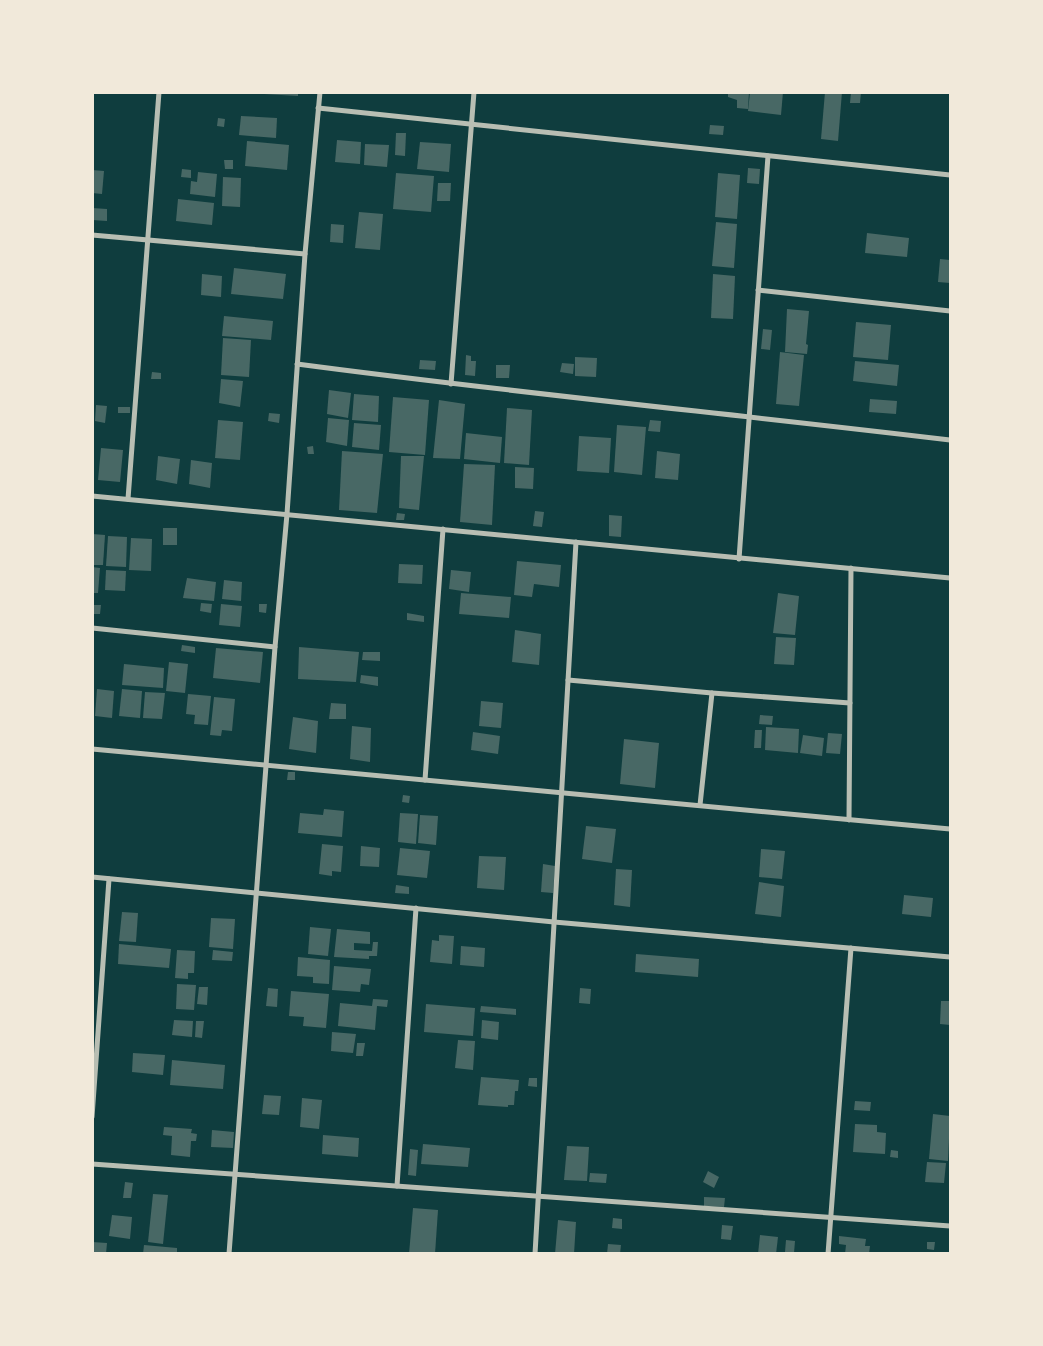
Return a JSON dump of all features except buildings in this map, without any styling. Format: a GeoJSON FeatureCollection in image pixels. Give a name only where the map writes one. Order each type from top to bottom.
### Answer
{"type":"FeatureCollection","features":[{"type":"Feature","properties":{"kind":"street"},"geometry":{"type":"LineString","coordinates":[[128,499],[160,92]]}},
{"type":"Feature","properties":{"kind":"street"},"geometry":{"type":"LineString","coordinates":[[230,1254],[305,254],[320,92]]}},
{"type":"Feature","properties":{"kind":"street"},"geometry":{"type":"LineString","coordinates":[[451,384],[474,92]]}},
{"type":"Feature","properties":{"kind":"street"},"geometry":{"type":"LineString","coordinates":[[318,108],[950,175]]}},
{"type":"Feature","properties":{"kind":"street"},"geometry":{"type":"LineString","coordinates":[[739,559],[768,156]]}},
{"type":"Feature","properties":{"kind":"street"},"geometry":{"type":"LineString","coordinates":[[92,235],[305,254]]}},
{"type":"Feature","properties":{"kind":"street"},"geometry":{"type":"LineString","coordinates":[[758,290],[950,310]]}},
{"type":"Feature","properties":{"kind":"street"},"geometry":{"type":"LineString","coordinates":[[297,364],[451,384],[950,440]]}},
{"type":"Feature","properties":{"kind":"street"},"geometry":{"type":"LineString","coordinates":[[92,496],[950,578]]}},
{"type":"Feature","properties":{"kind":"street"},"geometry":{"type":"LineString","coordinates":[[425,780],[443,530]]}},
{"type":"Feature","properties":{"kind":"street"},"geometry":{"type":"LineString","coordinates":[[535,1254],[576,542]]}},
{"type":"Feature","properties":{"kind":"street"},"geometry":{"type":"LineString","coordinates":[[849,820],[851,568]]}},
{"type":"Feature","properties":{"kind":"street"},"geometry":{"type":"LineString","coordinates":[[92,628],[275,647]]}},
{"type":"Feature","properties":{"kind":"street"},"geometry":{"type":"LineString","coordinates":[[568,680],[850,703]]}},
{"type":"Feature","properties":{"kind":"street"},"geometry":{"type":"LineString","coordinates":[[700,806],[712,693]]}},
{"type":"Feature","properties":{"kind":"street"},"geometry":{"type":"LineString","coordinates":[[92,748],[950,829]]}},
{"type":"Feature","properties":{"kind":"street"},"geometry":{"type":"LineString","coordinates":[[92,877],[554,922],[950,957]]}},
{"type":"Feature","properties":{"kind":"street"},"geometry":{"type":"LineString","coordinates":[[92,1117],[109,879]]}},
{"type":"Feature","properties":{"kind":"street"},"geometry":{"type":"LineString","coordinates":[[397,1186],[416,908]]}},
{"type":"Feature","properties":{"kind":"street"},"geometry":{"type":"LineString","coordinates":[[828,1254],[850,948]]}},
{"type":"Feature","properties":{"kind":"street"},"geometry":{"type":"LineString","coordinates":[[92,1164],[950,1226]]}}]}
